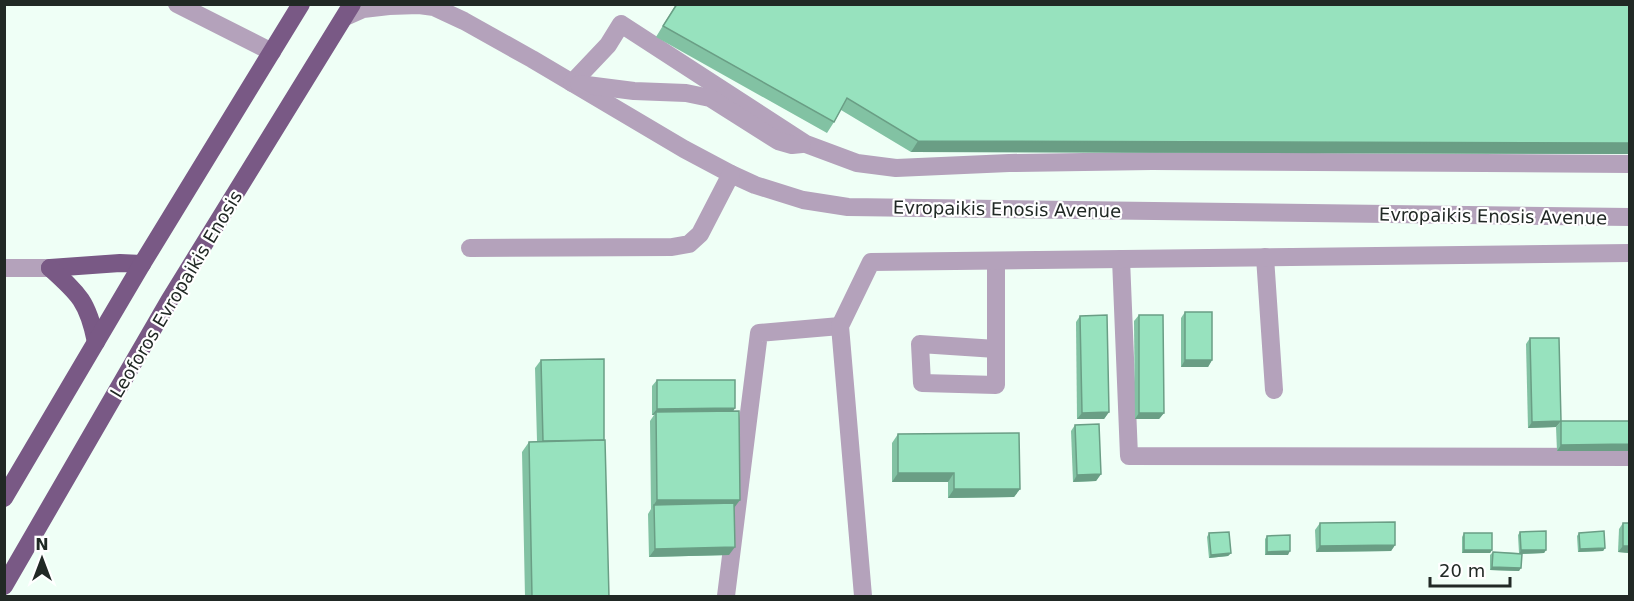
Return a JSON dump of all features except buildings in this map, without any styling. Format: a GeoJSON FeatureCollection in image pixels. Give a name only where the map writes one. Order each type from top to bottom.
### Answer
{"type":"FeatureCollection","features":[{"type":"Feature","properties":{"kind":"main road"},"geometry":{"type":"LineString","coordinates":[[4,498],[142,264],[301,4]]}},
{"type":"Feature","properties":{"kind":"main road","name":"Leoforos Evropaikis Enosis"},"geometry":{"type":"LineString","coordinates":[[4,586],[169,301],[349,11]]}},
{"type":"Feature","properties":{"kind":"main road"},"geometry":{"type":"LineString","coordinates":[[50,268],[120,263],[142,264]]}},
{"type":"Feature","properties":{"kind":"main road"},"geometry":{"type":"LineString","coordinates":[[50,268],[72,288],[87,308],[96,342]]}},
{"type":"Feature","properties":{"kind":"street"},"geometry":{"type":"LineString","coordinates":[[177,4],[272,52]]}},
{"type":"Feature","properties":{"kind":"street","name":"Evropaikis Enosis Avenue"},"geometry":{"type":"LineString","coordinates":[[349,11],[389,6],[433,6],[731,174],[755,185],[803,200],[848,207],[1629,217]]}},
{"type":"Feature","properties":{"kind":"street"},"geometry":{"type":"LineString","coordinates":[[572,83],[608,45],[621,24],[806,144],[856,163],[896,168],[1009,163],[1152,161],[1629,164]]}},
{"type":"Feature","properties":{"kind":"street"},"geometry":{"type":"LineString","coordinates":[[572,83],[634,92],[686,93],[710,98],[778,141],[792,145],[806,144]]}},
{"type":"Feature","properties":{"kind":"street"},"geometry":{"type":"LineString","coordinates":[[470,249],[672,247],[689,244],[700,234],[731,174]]}},
{"type":"Feature","properties":{"kind":"street"},"geometry":{"type":"LineString","coordinates":[[863,597],[840,326],[871,262],[1629,253]]}},
{"type":"Feature","properties":{"kind":"street"},"geometry":{"type":"LineString","coordinates":[[1265,257],[1274,390]]}},
{"type":"Feature","properties":{"kind":"street"},"geometry":{"type":"LineString","coordinates":[[1121,259],[1129,456],[1629,457]]}},
{"type":"Feature","properties":{"kind":"street"},"geometry":{"type":"LineString","coordinates":[[996,261],[996,349]]}},
{"type":"Feature","properties":{"kind":"street"},"geometry":{"type":"LineString","coordinates":[[4,268],[50,268]]}},
{"type":"Feature","properties":{"kind":"street"},"geometry":{"type":"LineString","coordinates":[[726,597],[759,333],[840,326]]}}]}
